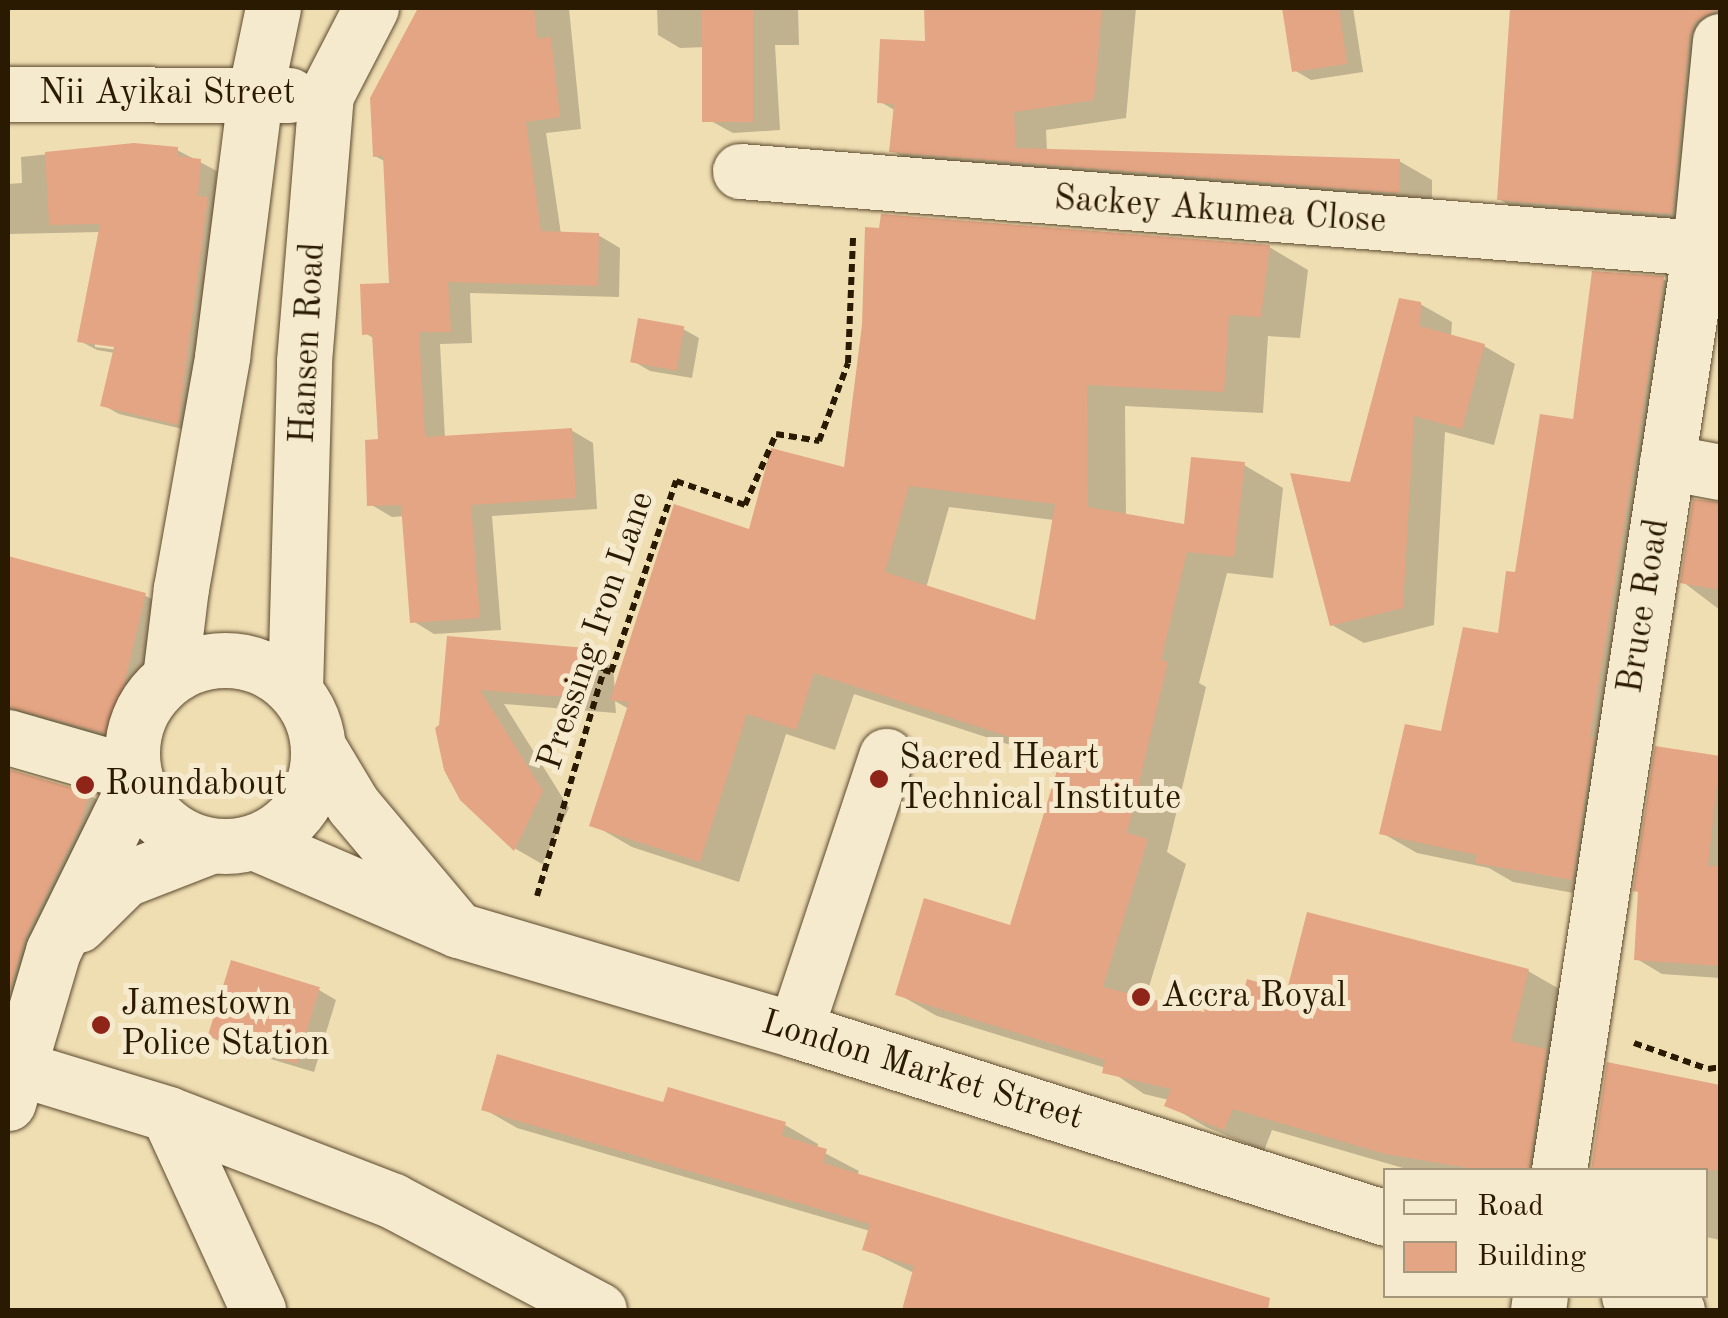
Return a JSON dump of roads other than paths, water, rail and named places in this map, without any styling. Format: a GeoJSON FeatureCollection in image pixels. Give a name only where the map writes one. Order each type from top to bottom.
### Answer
{"type":"FeatureCollection","features":[{"type":"Feature","properties":{"kind":"street"},"geometry":{"type":"LineString","coordinates":[[170,677],[181,588],[222,358],[255,94],[274,8]]}},
{"type":"Feature","properties":{"kind":"street","name":"Hansen Road"},"geometry":{"type":"LineString","coordinates":[[295,690],[304,361],[326,95],[372,8]]}},
{"type":"Feature","properties":{"kind":"street","name":"Bruce Road"},"geometry":{"type":"LineString","coordinates":[[1559,1168],[1700,248],[1720,41]]}},
{"type":"Feature","properties":{"kind":"street","name":"Nii Ayikai Street"},"geometry":{"type":"LineString","coordinates":[[8,94],[326,95]]}},
{"type":"Feature","properties":{"kind":"street","name":"Sackey Akumea Close"},"geometry":{"type":"LineString","coordinates":[[740,170],[1700,248]]}},
{"type":"Feature","properties":{"kind":"street"},"geometry":{"type":"LineString","coordinates":[[1667,462],[1720,472]]}},
{"type":"Feature","properties":{"kind":"street"},"geometry":{"type":"LineString","coordinates":[[52,950],[124,879],[233,844],[291,823],[313,789],[320,750],[317,730],[295,690],[267,669],[234,660],[200,662],[170,677],[146,702],[132,736],[134,778],[152,812],[178,835],[233,844]]}},
{"type":"Feature","properties":{"kind":"street"},"geometry":{"type":"LineString","coordinates":[[8,737],[134,778]]}},
{"type":"Feature","properties":{"kind":"street"},"geometry":{"type":"LineString","coordinates":[[320,750],[353,805],[458,930]]}},
{"type":"Feature","properties":{"kind":"street"},"geometry":{"type":"LineString","coordinates":[[795,1030],[886,756]]}},
{"type":"Feature","properties":{"kind":"street"},"geometry":{"type":"LineString","coordinates":[[134,778],[52,950],[13,1085],[168,1114],[393,1200],[599,1310]]}},
{"type":"Feature","properties":{"kind":"street","name":"London Market Street"},"geometry":{"type":"LineString","coordinates":[[233,844],[458,930],[795,1030],[1383,1217]]}},
{"type":"Feature","properties":{"kind":"street"},"geometry":{"type":"LineString","coordinates":[[168,1114],[258,1310]]}},
{"type":"Feature","properties":{"kind":"street"},"geometry":{"type":"LineString","coordinates":[[1636,1298],[1676,1310]]}},
{"type":"Feature","properties":{"kind":"place","name":"Sacred Heart Technical Institute"},"geometry":{"type":"Point","coordinates":[879,779]}},
{"type":"Feature","properties":{"kind":"place","name":"Roundabout"},"geometry":{"type":"Point","coordinates":[85,785]}},
{"type":"Feature","properties":{"kind":"place","name":"Accra Royal"},"geometry":{"type":"Point","coordinates":[1141,997]}},
{"type":"Feature","properties":{"kind":"place","name":"Jamestown Police Station"},"geometry":{"type":"Point","coordinates":[101,1025]}}]}
